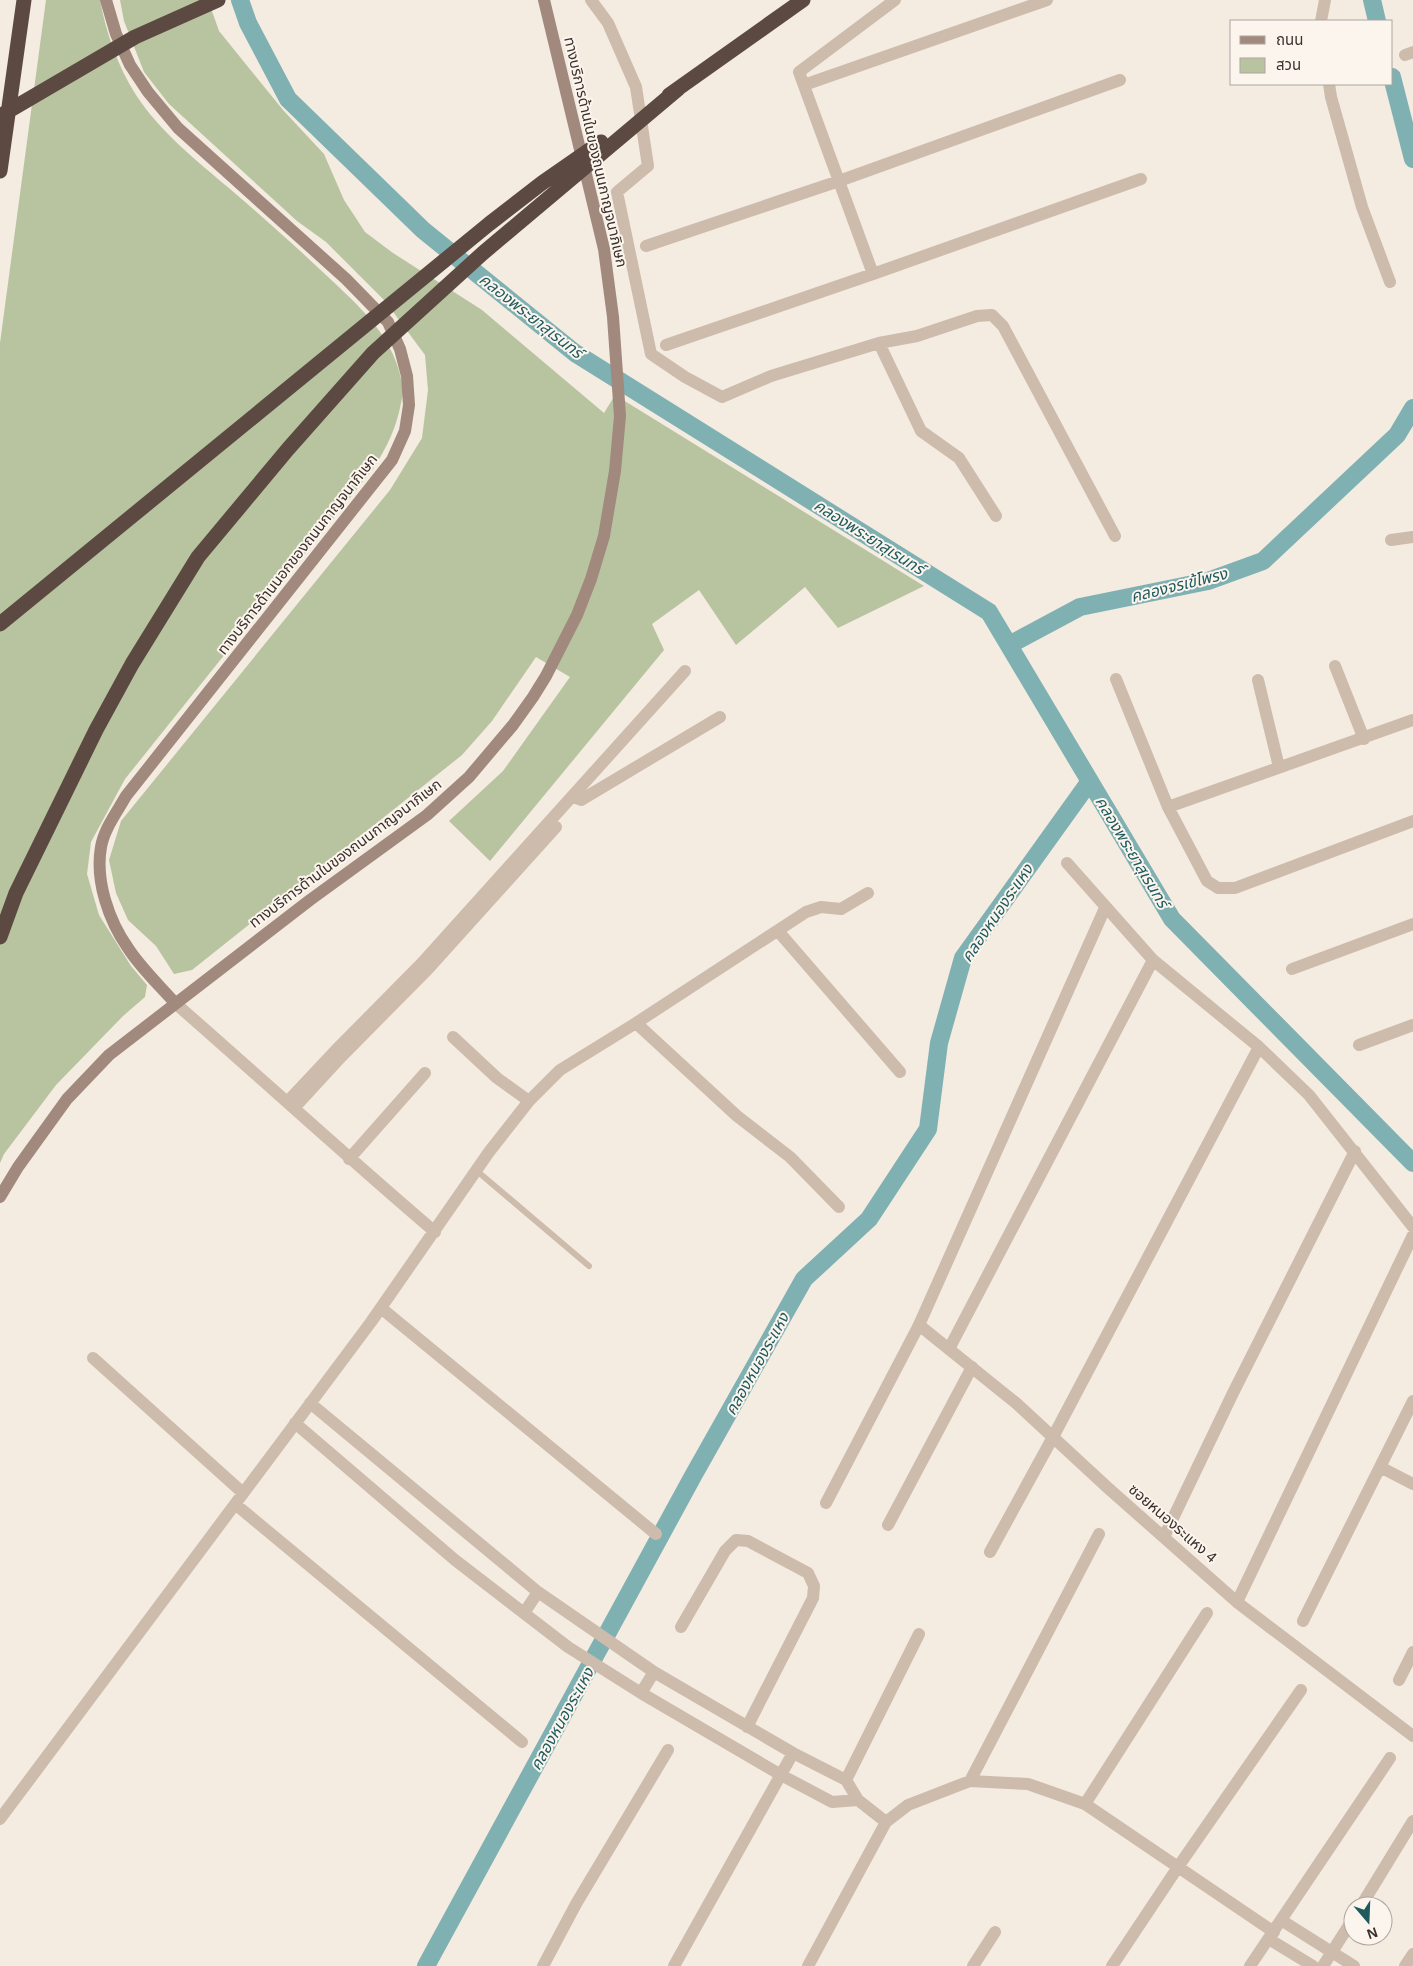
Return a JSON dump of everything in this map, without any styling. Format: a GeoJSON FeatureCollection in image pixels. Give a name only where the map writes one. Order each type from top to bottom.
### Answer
{"type":"FeatureCollection","features":[{"type":"Feature","properties":{"kind":"highway"},"geometry":{"type":"LineString","coordinates":[[0,171],[24,0]]}},
{"type":"Feature","properties":{"kind":"highway"},"geometry":{"type":"LineString","coordinates":[[0,116],[135,36],[218,0]]}},
{"type":"Feature","properties":{"kind":"highway"},"geometry":{"type":"LineString","coordinates":[[0,624],[489,224],[542,183],[803,0]]}},
{"type":"Feature","properties":{"kind":"highway"},"geometry":{"type":"LineString","coordinates":[[0,937],[16,893],[96,730],[132,664],[198,557],[288,449],[373,352],[483,253],[678,89]]}},
{"type":"Feature","properties":{"kind":"main road","name":"ทางบริการด้านนอกของถนนกาญจนาภิเษก"},"geometry":{"type":"LineString","coordinates":[[106,0],[116,34],[130,65],[148,92],[178,128],[346,279],[388,322],[400,349],[407,376],[410,405],[405,431],[392,460],[126,796],[110,824],[101,847],[102,888],[107,906],[128,949],[176,1003]]}},
{"type":"Feature","properties":{"kind":"main road","name":"ทางบริการด้านในของถนนกาญจนาภิเษก"},"geometry":{"type":"LineString","coordinates":[[0,1197],[18,1167],[67,1099],[109,1055],[310,900],[427,815],[469,777],[534,698],[577,615],[591,579],[604,536],[615,472],[620,416],[613,317],[604,249],[545,1]]}},
{"type":"Feature","properties":{"kind":"street"},"geometry":{"type":"LineString","coordinates":[[591,0],[608,23],[636,87],[648,166],[617,192],[651,354],[685,377],[722,397],[772,376],[879,343],[918,336],[977,316],[992,315],[1003,326],[1116,536]]}},
{"type":"Feature","properties":{"kind":"street"},"geometry":{"type":"LineString","coordinates":[[873,274],[799,72],[895,0]]}},
{"type":"Feature","properties":{"kind":"street"},"geometry":{"type":"LineString","coordinates":[[804,85],[1048,0]]}},
{"type":"Feature","properties":{"kind":"street"},"geometry":{"type":"LineString","coordinates":[[1321,20],[1326,0]]}},
{"type":"Feature","properties":{"kind":"street"},"geometry":{"type":"LineString","coordinates":[[646,246],[839,181],[1120,80]]}},
{"type":"Feature","properties":{"kind":"street"},"geometry":{"type":"LineString","coordinates":[[1329,85],[1362,207],[1390,282]]}},
{"type":"Feature","properties":{"kind":"street"},"geometry":{"type":"LineString","coordinates":[[666,345],[1141,179]]}},
{"type":"Feature","properties":{"kind":"street"},"geometry":{"type":"LineString","coordinates":[[879,343],[921,431],[959,458],[996,516]]}},
{"type":"Feature","properties":{"kind":"street"},"geometry":{"type":"LineString","coordinates":[[1391,540],[1413,537]]}},
{"type":"Feature","properties":{"kind":"street"},"geometry":{"type":"LineString","coordinates":[[1335,666],[1364,739]]}},
{"type":"Feature","properties":{"kind":"street"},"geometry":{"type":"LineString","coordinates":[[292,1104],[428,969],[578,796],[588,776],[685,671]]}},
{"type":"Feature","properties":{"kind":"street"},"geometry":{"type":"LineString","coordinates":[[1116,678],[1168,807],[1206,881],[1218,888],[1235,888],[1413,821]]}},
{"type":"Feature","properties":{"kind":"street"},"geometry":{"type":"LineString","coordinates":[[1258,680],[1279,767]]}},
{"type":"Feature","properties":{"kind":"street"},"geometry":{"type":"LineString","coordinates":[[578,796],[720,717]]}},
{"type":"Feature","properties":{"kind":"street"},"geometry":{"type":"LineString","coordinates":[[1168,807],[1364,739],[1413,720]]}},
{"type":"Feature","properties":{"kind":"street"},"geometry":{"type":"LineString","coordinates":[[1067,863],[1153,960],[1258,1047],[1309,1095],[1413,1227]]}},
{"type":"Feature","properties":{"kind":"street"},"geometry":{"type":"LineString","coordinates":[[0,1819],[381,1308],[477,1172],[489,1152],[529,1101],[560,1070],[636,1023],[806,912],[821,907],[841,910],[868,893]]}},
{"type":"Feature","properties":{"kind":"street"},"geometry":{"type":"LineString","coordinates":[[826,1503],[919,1325],[1106,908]]}},
{"type":"Feature","properties":{"kind":"street"},"geometry":{"type":"LineString","coordinates":[[1292,969],[1413,924]]}},
{"type":"Feature","properties":{"kind":"street"},"geometry":{"type":"LineString","coordinates":[[778,931],[900,1072]]}},
{"type":"Feature","properties":{"kind":"street"},"geometry":{"type":"LineString","coordinates":[[949,1349],[1153,960]]}},
{"type":"Feature","properties":{"kind":"street"},"geometry":{"type":"LineString","coordinates":[[176,1003],[292,1104],[349,1158],[435,1232]]}},
{"type":"Feature","properties":{"kind":"street"},"geometry":{"type":"LineString","coordinates":[[636,1023],[737,1116],[790,1157],[839,1207]]}},
{"type":"Feature","properties":{"kind":"street"},"geometry":{"type":"LineString","coordinates":[[1359,1045],[1413,1025]]}},
{"type":"Feature","properties":{"kind":"street"},"geometry":{"type":"LineString","coordinates":[[453,1037],[498,1078],[529,1101]]}},
{"type":"Feature","properties":{"kind":"street"},"geometry":{"type":"LineString","coordinates":[[990,1552],[1053,1437],[1258,1047]]}},
{"type":"Feature","properties":{"kind":"street"},"geometry":{"type":"LineString","coordinates":[[349,1158],[425,1073]]}},
{"type":"Feature","properties":{"kind":"street"},"geometry":{"type":"LineString","coordinates":[[1164,1537],[1233,1393],[1355,1151]]}},
{"type":"Feature","properties":{"kind":"street"},"geometry":{"type":"LineString","coordinates":[[1237,1602],[1413,1235]]}},
{"type":"Feature","properties":{"kind":"street"},"geometry":{"type":"LineString","coordinates":[[381,1308],[656,1534]]}},
{"type":"Feature","properties":{"kind":"street","name":"ซอยหนองระแหง 4"},"geometry":{"type":"LineString","coordinates":[[919,1325],[1016,1403],[1237,1602],[1413,1736]]}},
{"type":"Feature","properties":{"kind":"street"},"geometry":{"type":"LineString","coordinates":[[93,1358],[243,1493]]}},
{"type":"Feature","properties":{"kind":"street"},"geometry":{"type":"LineString","coordinates":[[888,1525],[972,1368]]}},
{"type":"Feature","properties":{"kind":"street"},"geometry":{"type":"LineString","coordinates":[[1303,1622],[1413,1401]]}},
{"type":"Feature","properties":{"kind":"street"},"geometry":{"type":"LineString","coordinates":[[310,1403],[538,1592],[584,1626],[654,1672],[747,1727],[846,1780],[858,1800],[886,1822]]}},
{"type":"Feature","properties":{"kind":"street"},"geometry":{"type":"LineString","coordinates":[[294,1423],[455,1560],[568,1647],[641,1693],[781,1775],[832,1802],[858,1800]]}},
{"type":"Feature","properties":{"kind":"street"},"geometry":{"type":"LineString","coordinates":[[1380,1467],[1413,1484]]}},
{"type":"Feature","properties":{"kind":"street"},"geometry":{"type":"LineString","coordinates":[[235,1504],[522,1742]]}},
{"type":"Feature","properties":{"kind":"street"},"geometry":{"type":"LineString","coordinates":[[970,1781],[1098,1534]]}},
{"type":"Feature","properties":{"kind":"street"},"geometry":{"type":"LineString","coordinates":[[681,1627],[725,1551],[736,1540],[748,1541],[808,1573],[814,1586],[814,1598],[747,1727]]}},
{"type":"Feature","properties":{"kind":"street"},"geometry":{"type":"LineString","coordinates":[[524,1613],[538,1592]]}},
{"type":"Feature","properties":{"kind":"street"},"geometry":{"type":"LineString","coordinates":[[1085,1804],[1207,1613]]}},
{"type":"Feature","properties":{"kind":"street"},"geometry":{"type":"LineString","coordinates":[[846,1780],[919,1634]]}},
{"type":"Feature","properties":{"kind":"street"},"geometry":{"type":"LineString","coordinates":[[1399,1680],[1413,1652]]}},
{"type":"Feature","properties":{"kind":"street"},"geometry":{"type":"LineString","coordinates":[[641,1693],[654,1672]]}},
{"type":"Feature","properties":{"kind":"street"},"geometry":{"type":"LineString","coordinates":[[1112,1966],[1301,1690]]}},
{"type":"Feature","properties":{"kind":"street"},"geometry":{"type":"LineString","coordinates":[[543,1966],[576,1904],[668,1750]]}},
{"type":"Feature","properties":{"kind":"street"},"geometry":{"type":"LineString","coordinates":[[674,1966],[793,1752]]}},
{"type":"Feature","properties":{"kind":"street"},"geometry":{"type":"LineString","coordinates":[[1250,1966],[1390,1758]]}},
{"type":"Feature","properties":{"kind":"street"},"geometry":{"type":"LineString","coordinates":[[808,1966],[886,1822],[908,1805],[970,1781],[1028,1784],[1085,1804],[1178,1867],[1313,1966]]}},
{"type":"Feature","properties":{"kind":"street"},"geometry":{"type":"LineString","coordinates":[[1367,1896],[1413,1821]]}},
{"type":"Feature","properties":{"kind":"street"},"geometry":{"type":"LineString","coordinates":[[1282,1920],[1354,1966]]}},
{"type":"Feature","properties":{"kind":"street"},"geometry":{"type":"LineString","coordinates":[[972,1966],[995,1932]]}},
{"type":"Feature","properties":{"kind":"street"},"geometry":{"type":"LineString","coordinates":[[1323,1966],[1343,1936]]}},
{"type":"Feature","properties":{"kind":"street"},"geometry":{"type":"LineString","coordinates":[[1405,1966],[1413,1954]]}},
{"type":"Feature","properties":{"kind":"lane"},"geometry":{"type":"LineString","coordinates":[[477,1172],[590,1266]]}},
{"type":"Feature","properties":{"kind":"green space"},"geometry":{"type":"Polygon","coordinates":[[[46,0],[100,0],[109,37],[118,61],[136,95],[146,109],[168,134],[290,242],[364,312],[385,339],[393,354],[403,390],[394,430],[373,469],[125,779],[91,842],[87,874],[99,915],[131,966],[147,985],[145,997],[123,1016],[56,1085],[4,1154],[0,1163],[0,343],[46,0]]]}},
{"type":"Feature","properties":{"kind":"green space"},"geometry":{"type":"Polygon","coordinates":[[[120,0],[208,0],[219,31],[283,110],[324,154],[344,200],[365,232],[393,253],[482,310],[604,413],[615,395],[924,586],[838,628],[805,587],[736,645],[699,590],[652,624],[664,650],[490,861],[449,821],[503,771],[570,677],[536,657],[492,721],[462,755],[192,970],[174,974],[156,946],[128,920],[116,893],[109,860],[121,821],[390,490],[422,438],[428,390],[425,355],[385,301],[326,242],[297,221],[169,104],[144,72],[124,21],[120,0]]]}},
{"type":"Feature","properties":{"kind":"waterway","name":"คลองพระยาสุเรนทร์"},"geometry":{"type":"LineString","coordinates":[[240,0],[248,23],[288,99],[423,230],[575,353],[989,612],[1172,919],[1413,1163]]}},
{"type":"Feature","properties":{"kind":"waterway","name":"คลองจรเข้โพรง"},"geometry":{"type":"LineString","coordinates":[[1372,0],[1377,20]]}},
{"type":"Feature","properties":{"kind":"waterway","name":"คลองจรเข้โพรง"},"geometry":{"type":"LineString","coordinates":[[1393,81],[1413,159]]}},
{"type":"Feature","properties":{"kind":"waterway","name":"คลองจรเข้โพรง"},"geometry":{"type":"LineString","coordinates":[[1009,645],[1080,607],[1208,581],[1263,561],[1397,435],[1413,408]]}},
{"type":"Feature","properties":{"kind":"waterway","name":"คลองหนองระแหง"},"geometry":{"type":"LineString","coordinates":[[426,1966],[693,1476],[804,1279],[869,1219],[928,1129],[939,1043],[963,958],[1090,781]]}}]}
